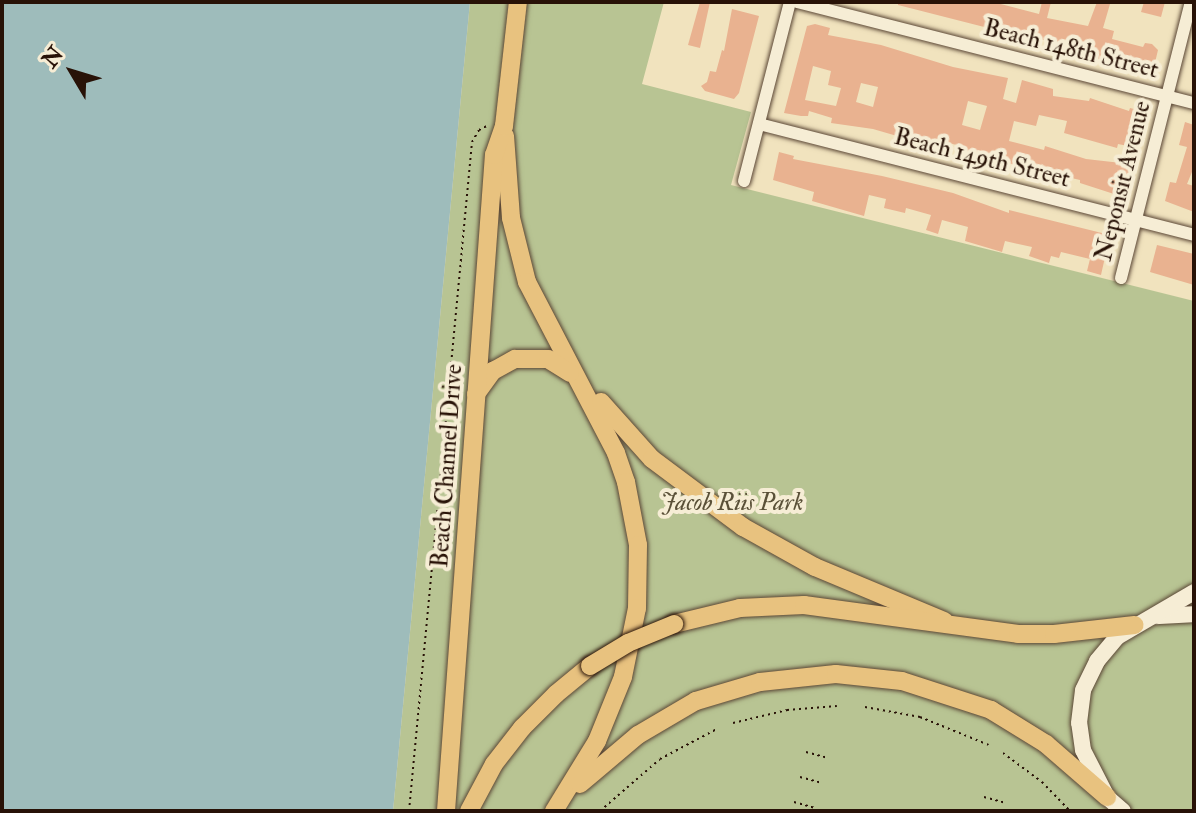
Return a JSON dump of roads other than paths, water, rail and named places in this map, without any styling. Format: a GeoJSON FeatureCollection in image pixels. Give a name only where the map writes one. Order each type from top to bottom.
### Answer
{"type":"FeatureCollection","features":[{"type":"Feature","properties":{"kind":"main road","name":"Beach Channel Drive"},"geometry":{"type":"LineString","coordinates":[[518,2],[504,126],[508,200],[520,260],[539,310],[600,417],[622,468],[636,530],[638,590],[631,644],[613,709],[559,805]]}},
{"type":"Feature","properties":{"kind":"main road","name":"Beach Channel Drive"},"geometry":{"type":"LineString","coordinates":[[446,811],[494,155],[504,126]]}},
{"type":"Feature","properties":{"kind":"main road"},"geometry":{"type":"LineString","coordinates":[[476,394],[499,366],[524,357],[548,359],[576,377],[652,459],[727,517],[815,567],[944,621]]}},
{"type":"Feature","properties":{"kind":"main road"},"geometry":{"type":"LineString","coordinates":[[469,811],[494,764],[522,728],[556,694],[590,666],[628,643],[674,624],[732,609],[787,605],[833,606],[1035,634],[1134,625]]}},
{"type":"Feature","properties":{"kind":"main road"},"geometry":{"type":"LineString","coordinates":[[559,805],[638,735],[696,701],[770,680],[836,674],[917,684],[991,710],[1046,744],[1115,805]]}},
{"type":"Feature","properties":{"kind":"street"},"geometry":{"type":"LineString","coordinates":[[744,181],[790,2]]}},
{"type":"Feature","properties":{"kind":"street","name":"Beach 148th Street"},"geometry":{"type":"LineString","coordinates":[[797,2],[1194,103]]}},
{"type":"Feature","properties":{"kind":"street","name":"Neponsit Avenue"},"geometry":{"type":"LineString","coordinates":[[1121,278],[1191,2]]}},
{"type":"Feature","properties":{"kind":"street","name":"Beach 149th Street"},"geometry":{"type":"LineString","coordinates":[[759,124],[1194,235]]}},
{"type":"Feature","properties":{"kind":"street"},"geometry":{"type":"LineString","coordinates":[[1115,805],[1083,750],[1080,701],[1097,661],[1117,637],[1194,592]]}},
{"type":"Feature","properties":{"kind":"street"},"geometry":{"type":"LineString","coordinates":[[1152,617],[1194,614]]}},
{"type":"Feature","properties":{"kind":"water"},"geometry":{"type":"Polygon","coordinates":[[[2,2],[470,2],[393,811],[2,811],[2,2]]]}},
{"type":"Feature","properties":{"kind":"park label","name":"Jacob Riis Park"},"geometry":{"type":"Point","coordinates":[732,503]}}]}
